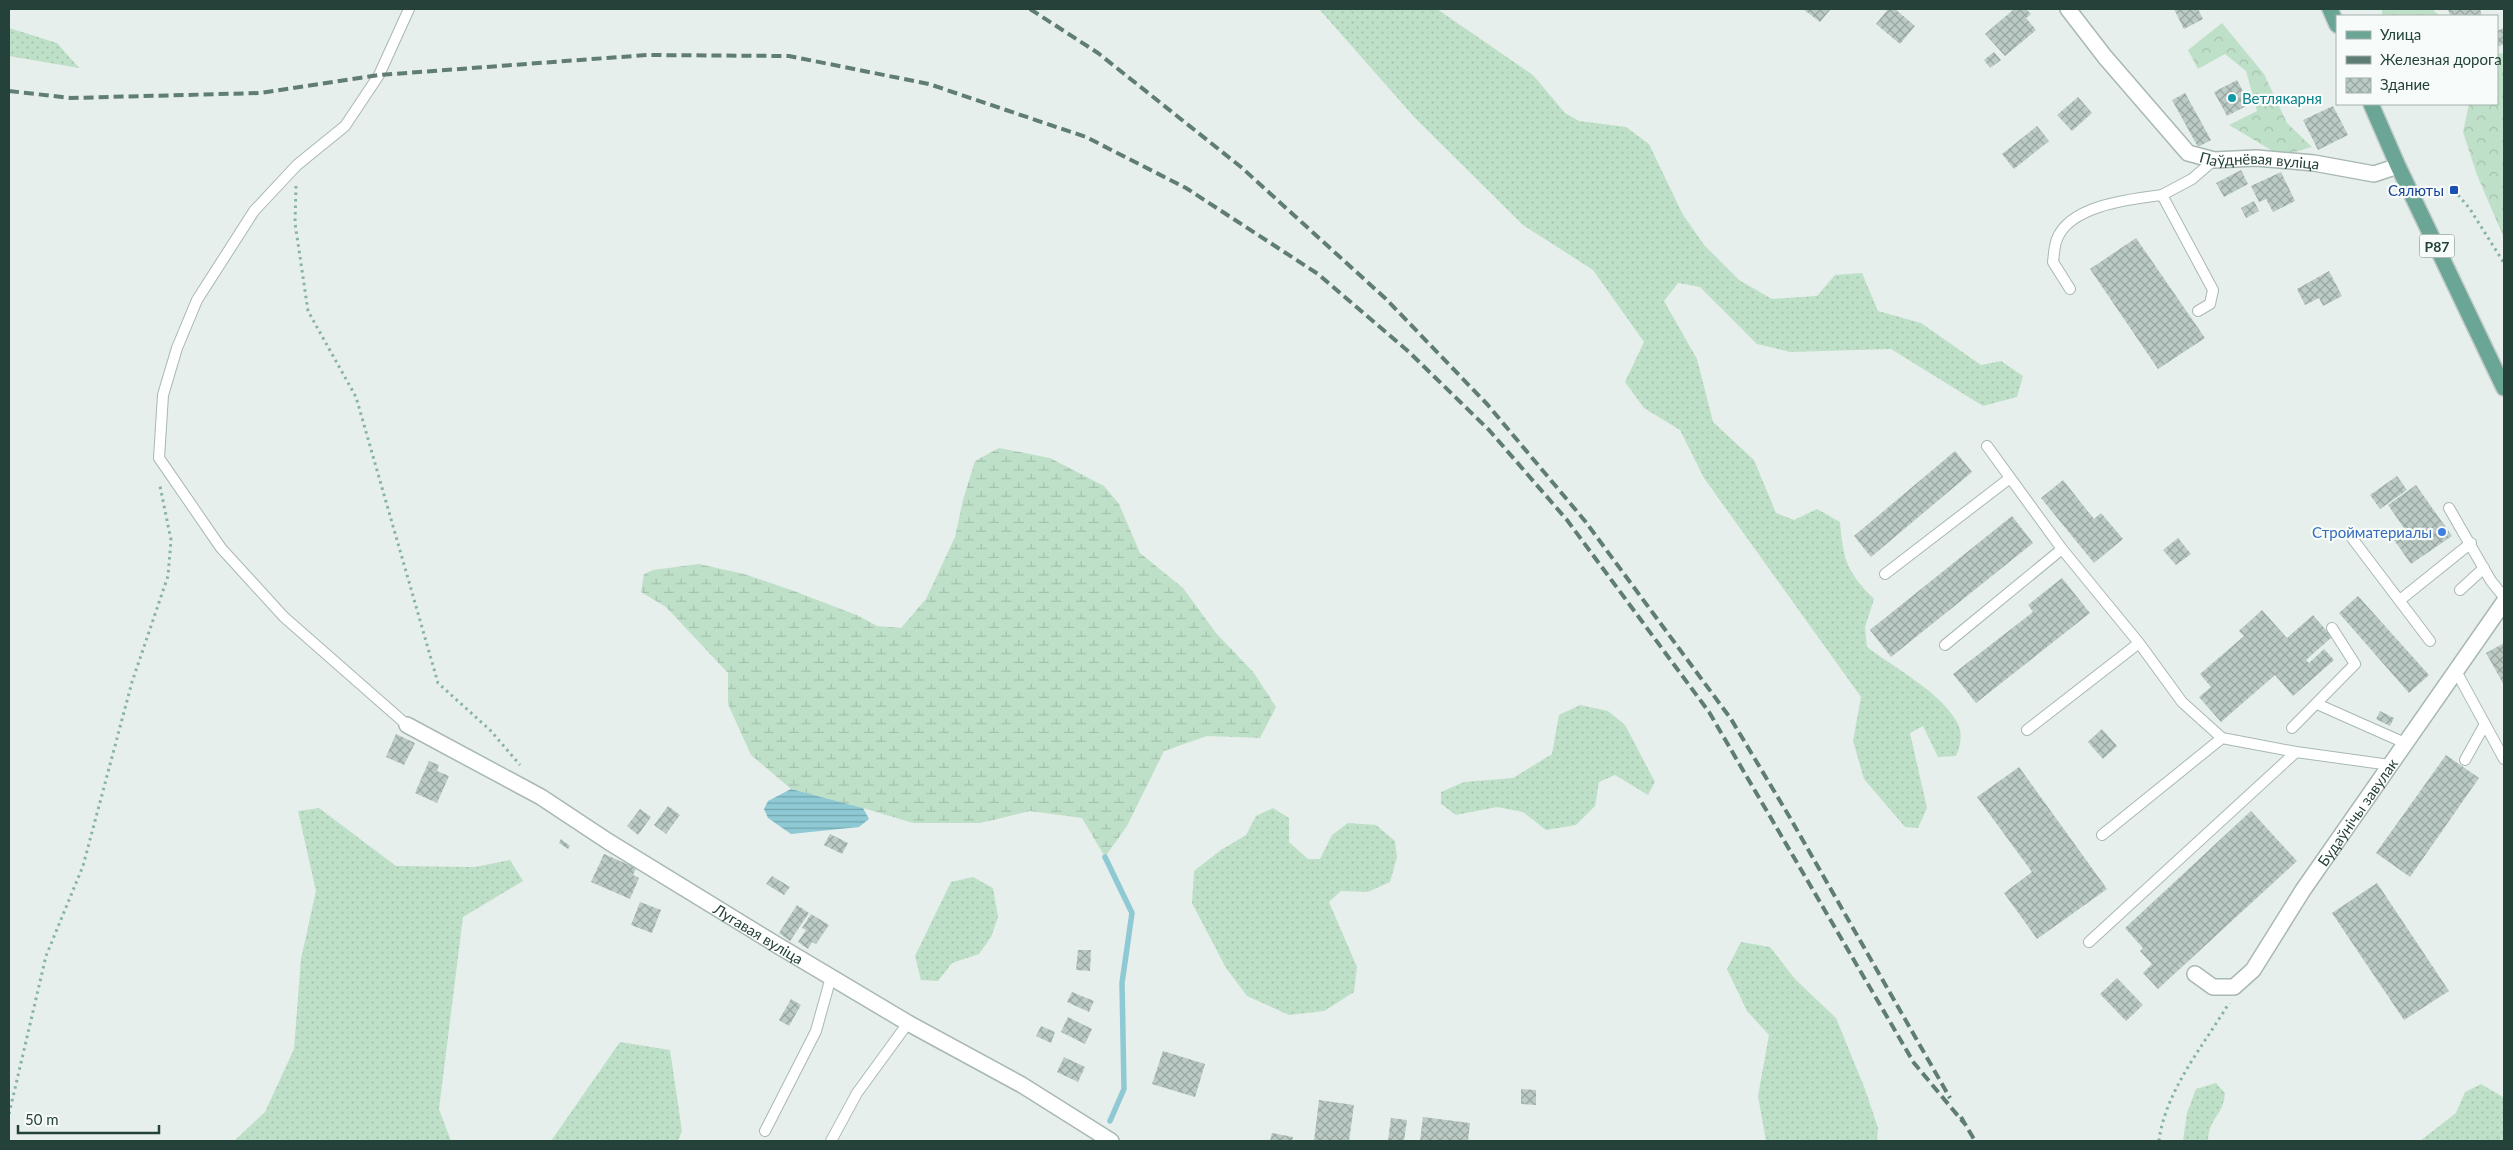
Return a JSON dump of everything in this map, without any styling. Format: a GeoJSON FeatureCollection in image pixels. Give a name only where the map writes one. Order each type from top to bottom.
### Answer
{"type":"FeatureCollection","features":[{"type":"Feature","properties":{"kind":"main road"},"geometry":{"type":"LineString","coordinates":[[2330,9],[2336,23]]}},
{"type":"Feature","properties":{"kind":"main road","name":"Р87"},"geometry":{"type":"LineString","coordinates":[[2371,105],[2398,166],[2504,388]]}},
{"type":"Feature","properties":{"kind":"street","name":"Паўднёвая вуліца"},"geometry":{"type":"LineString","coordinates":[[2068,9],[2105,57],[2188,153],[2214,160],[2256,158],[2314,163],[2374,174],[2398,166]]}},
{"type":"Feature","properties":{"kind":"street","name":"Будаўнічы завулак"},"geometry":{"type":"LineString","coordinates":[[2234,987],[2253,970],[2303,890],[2504,602]]}},
{"type":"Feature","properties":{"kind":"street","name":"Лугавая вуліца"},"geometry":{"type":"LineString","coordinates":[[407,725],[541,797],[609,842],[831,977],[908,1023],[1022,1085],[1111,1141]]}},
{"type":"Feature","properties":{"kind":"street"},"geometry":{"type":"LineString","coordinates":[[2195,974],[2213,987],[2234,987]]}},
{"type":"Feature","properties":{"kind":"lane"},"geometry":{"type":"LineString","coordinates":[[407,725],[284,617],[220,548],[159,458],[163,395],[177,348],[197,300],[254,211],[297,165],[345,126],[380,75],[409,9]]}},
{"type":"Feature","properties":{"kind":"lane"},"geometry":{"type":"LineString","coordinates":[[2070,288],[2053,262],[2057,239],[2067,223],[2107,203],[2162,195],[2192,179],[2214,160]]}},
{"type":"Feature","properties":{"kind":"lane"},"geometry":{"type":"LineString","coordinates":[[2162,195],[2213,290],[2210,304],[2198,311]]}},
{"type":"Feature","properties":{"kind":"lane"},"geometry":{"type":"LineString","coordinates":[[1986,446],[2062,549],[2139,643],[2182,702],[2222,738],[2296,752],[2390,765]]}},
{"type":"Feature","properties":{"kind":"lane"},"geometry":{"type":"LineString","coordinates":[[1885,574],[2010,478]]}},
{"type":"Feature","properties":{"kind":"lane"},"geometry":{"type":"LineString","coordinates":[[2449,508],[2484,568],[2504,597]]}},
{"type":"Feature","properties":{"kind":"lane"},"geometry":{"type":"LineString","coordinates":[[2352,538],[2430,642]]}},
{"type":"Feature","properties":{"kind":"lane"},"geometry":{"type":"LineString","coordinates":[[2400,600],[2471,543]]}},
{"type":"Feature","properties":{"kind":"lane"},"geometry":{"type":"LineString","coordinates":[[1945,645],[2062,549]]}},
{"type":"Feature","properties":{"kind":"lane"},"geometry":{"type":"LineString","coordinates":[[2460,590],[2484,568]]}},
{"type":"Feature","properties":{"kind":"lane"},"geometry":{"type":"LineString","coordinates":[[2292,728],[2356,664],[2332,628]]}},
{"type":"Feature","properties":{"kind":"lane"},"geometry":{"type":"LineString","coordinates":[[2027,730],[2139,643]]}},
{"type":"Feature","properties":{"kind":"lane"},"geometry":{"type":"LineString","coordinates":[[2456,671],[2504,759]]}},
{"type":"Feature","properties":{"kind":"lane"},"geometry":{"type":"LineString","coordinates":[[2318,704],[2405,743]]}},
{"type":"Feature","properties":{"kind":"lane"},"geometry":{"type":"LineString","coordinates":[[2465,760],[2485,724]]}},
{"type":"Feature","properties":{"kind":"lane"},"geometry":{"type":"LineString","coordinates":[[2102,834],[2222,738]]}},
{"type":"Feature","properties":{"kind":"lane"},"geometry":{"type":"LineString","coordinates":[[2089,942],[2296,752]]}},
{"type":"Feature","properties":{"kind":"lane"},"geometry":{"type":"LineString","coordinates":[[765,1131],[816,1031],[831,977]]}},
{"type":"Feature","properties":{"kind":"lane"},"geometry":{"type":"LineString","coordinates":[[831,1141],[857,1093],[908,1023]]}},
{"type":"Feature","properties":{"kind":"path"},"geometry":{"type":"LineString","coordinates":[[297,165],[295,223],[308,311],[356,397],[438,683],[490,730],[522,769]]}},
{"type":"Feature","properties":{"kind":"path"},"geometry":{"type":"LineString","coordinates":[[2454,190],[2470,210],[2504,263]]}},
{"type":"Feature","properties":{"kind":"path"},"geometry":{"type":"LineString","coordinates":[[9,1114],[46,956],[83,866],[132,682],[168,576],[171,540],[160,496],[159,458]]}},
{"type":"Feature","properties":{"kind":"path"},"geometry":{"type":"LineString","coordinates":[[2159,1141],[2161,1124],[2193,1058],[2229,1004],[2234,987]]}},
{"type":"Feature","properties":{"kind":"green space"},"geometry":{"type":"Polygon","coordinates":[[[1319,9],[1437,9],[1533,75],[1565,113],[1579,121],[1626,127],[1649,144],[1682,213],[1704,245],[1739,280],[1772,299],[1817,296],[1835,275],[1862,273],[1878,311],[1921,323],[1981,365],[2001,361],[2023,376],[2017,397],[1983,406],[1891,349],[1790,352],[1757,344],[1700,287],[1678,283],[1664,301],[1697,359],[1713,422],[1754,460],[1776,513],[1794,520],[1817,509],[1840,522],[1848,565],[1858,581],[1874,599],[1865,627],[1867,647],[1916,681],[1940,701],[1957,722],[1961,739],[1956,756],[1938,757],[1923,726],[1910,733],[1927,808],[1918,828],[1905,827],[1864,779],[1853,741],[1861,697],[1704,478],[1680,430],[1644,408],[1625,382],[1644,342],[1593,270],[1523,225],[1415,118],[1319,9]]]}},
{"type":"Feature","properties":{"kind":"green space"},"geometry":{"type":"Polygon","coordinates":[[[2382,9],[2432,9],[2439,15],[2382,15],[2382,9]]]}},
{"type":"Feature","properties":{"kind":"green space"},"geometry":{"type":"Polygon","coordinates":[[[2222,23],[2264,74],[2287,123],[2312,147],[2281,156],[2229,125],[2257,111],[2246,71],[2225,54],[2198,69],[2188,50],[2222,23]]]}},
{"type":"Feature","properties":{"kind":"green space"},"geometry":{"type":"Polygon","coordinates":[[[9,28],[57,43],[79,68],[9,56],[9,28]]]}},
{"type":"Feature","properties":{"kind":"green space"},"geometry":{"type":"Polygon","coordinates":[[[2504,53],[2504,238],[2477,175],[2463,132],[2469,105],[2498,105],[2498,54],[2504,53]]]}},
{"type":"Feature","properties":{"kind":"green space"},"geometry":{"type":"Polygon","coordinates":[[[999,448],[1050,458],[1104,486],[1119,504],[1140,553],[1183,588],[1216,633],[1254,673],[1276,707],[1260,738],[1207,736],[1164,751],[1127,826],[1105,857],[1082,818],[1030,811],[980,823],[913,823],[791,789],[751,755],[728,704],[728,673],[666,607],[641,592],[644,574],[653,570],[699,564],[744,574],[794,591],[859,616],[877,626],[901,628],[926,599],[955,537],[963,500],[975,461],[999,448]]]}},
{"type":"Feature","properties":{"kind":"green space"},"geometry":{"type":"Polygon","coordinates":[[[1580,705],[1608,711],[1625,725],[1655,782],[1648,795],[1615,775],[1599,782],[1595,806],[1576,825],[1546,830],[1523,812],[1497,807],[1456,815],[1441,804],[1441,792],[1464,782],[1513,778],[1552,754],[1559,715],[1580,705]]]}},
{"type":"Feature","properties":{"kind":"green space"},"geometry":{"type":"Polygon","coordinates":[[[319,808],[396,866],[475,867],[510,860],[523,881],[463,917],[439,1109],[451,1141],[234,1141],[265,1112],[294,1049],[301,959],[316,891],[298,811],[319,808]]]}},
{"type":"Feature","properties":{"kind":"green space"},"geometry":{"type":"Polygon","coordinates":[[[1273,808],[1289,818],[1289,842],[1308,859],[1320,859],[1332,835],[1348,823],[1376,825],[1395,841],[1397,857],[1390,882],[1368,892],[1341,891],[1329,902],[1357,967],[1354,992],[1324,1011],[1289,1015],[1247,996],[1226,968],[1192,903],[1194,871],[1221,850],[1246,835],[1256,816],[1273,808]]]}},
{"type":"Feature","properties":{"kind":"green space"},"geometry":{"type":"Polygon","coordinates":[[[973,877],[993,888],[998,917],[991,937],[979,954],[952,963],[938,981],[921,980],[915,956],[951,882],[973,877]]]}},
{"type":"Feature","properties":{"kind":"green space"},"geometry":{"type":"Polygon","coordinates":[[[1741,942],[1770,947],[1795,979],[1836,1018],[1865,1089],[1878,1128],[1877,1141],[1766,1141],[1758,1096],[1769,1035],[1747,1011],[1727,969],[1741,942]]]}},
{"type":"Feature","properties":{"kind":"green space"},"geometry":{"type":"Polygon","coordinates":[[[620,1042],[670,1050],[682,1131],[678,1141],[551,1141],[620,1042]]]}},
{"type":"Feature","properties":{"kind":"green space"},"geometry":{"type":"Polygon","coordinates":[[[2216,1083],[2225,1093],[2224,1101],[2211,1127],[2208,1141],[2183,1141],[2187,1113],[2196,1089],[2216,1083]]]}},
{"type":"Feature","properties":{"kind":"green space"},"geometry":{"type":"Polygon","coordinates":[[[2481,1084],[2503,1097],[2504,1141],[2420,1141],[2456,1113],[2465,1092],[2481,1084]]]}},
{"type":"Feature","properties":{"kind":"water"},"geometry":{"type":"Polygon","coordinates":[[[791,789],[863,808],[869,819],[859,827],[791,834],[768,818],[764,809],[768,801],[791,789]]]}},
{"type":"Feature","properties":{"kind":"building"},"geometry":{"type":"Polygon","coordinates":[[[1803,9],[1831,9],[1820,22],[1803,9]]]}},
{"type":"Feature","properties":{"kind":"building"},"geometry":{"type":"Polygon","coordinates":[[[1888,9],[1895,9],[1915,26],[1900,44],[1876,24],[1888,9]]]}},
{"type":"Feature","properties":{"kind":"building"},"geometry":{"type":"Polygon","coordinates":[[[2014,9],[2026,9],[2031,14],[2026,18],[2036,30],[2005,56],[1985,34],[2014,9]]]}},
{"type":"Feature","properties":{"kind":"building"},"geometry":{"type":"Polygon","coordinates":[[[2174,9],[2198,9],[2203,19],[2184,29],[2174,9]]]}},
{"type":"Feature","properties":{"kind":"building"},"geometry":{"type":"Polygon","coordinates":[[[2448,9],[2480,9],[2482,15],[2450,15],[2448,9]]]}},
{"type":"Feature","properties":{"kind":"building"},"geometry":{"type":"Polygon","coordinates":[[[2504,28],[2504,44],[2498,47],[2498,31],[2504,28]]]}},
{"type":"Feature","properties":{"kind":"building"},"geometry":{"type":"Polygon","coordinates":[[[1994,52],[2001,60],[1990,68],[1984,60],[1994,52]]]}},
{"type":"Feature","properties":{"kind":"building","name":"Ветлякарня"},"geometry":{"type":"Polygon","coordinates":[[[2237,80],[2250,104],[2227,116],[2214,92],[2237,80]]]}},
{"type":"Feature","properties":{"kind":"building"},"geometry":{"type":"Polygon","coordinates":[[[2185,93],[2211,140],[2198,147],[2172,100],[2185,93]]]}},
{"type":"Feature","properties":{"kind":"building"},"geometry":{"type":"Polygon","coordinates":[[[2078,97],[2092,113],[2072,131],[2057,115],[2078,97]]]}},
{"type":"Feature","properties":{"kind":"building"},"geometry":{"type":"Polygon","coordinates":[[[2333,106],[2348,135],[2318,150],[2303,120],[2333,106]]]}},
{"type":"Feature","properties":{"kind":"building"},"geometry":{"type":"Polygon","coordinates":[[[2037,126],[2049,141],[2014,169],[2002,154],[2037,126]]]}},
{"type":"Feature","properties":{"kind":"building"},"geometry":{"type":"Polygon","coordinates":[[[2241,170],[2248,184],[2224,197],[2216,183],[2241,170]]]}},
{"type":"Feature","properties":{"kind":"building"},"geometry":{"type":"Polygon","coordinates":[[[2281,172],[2295,201],[2273,212],[2266,199],[2259,202],[2251,186],[2281,172]]]}},
{"type":"Feature","properties":{"kind":"building"},"geometry":{"type":"Polygon","coordinates":[[[2254,201],[2259,211],[2246,218],[2241,208],[2254,201]]]}},
{"type":"Feature","properties":{"kind":"building"},"geometry":{"type":"Polygon","coordinates":[[[2136,238],[2205,338],[2158,369],[2090,269],[2136,238]]]}},
{"type":"Feature","properties":{"kind":"building"},"geometry":{"type":"Polygon","coordinates":[[[2329,271],[2342,296],[2323,306],[2319,298],[2305,305],[2297,289],[2329,271]]]}},
{"type":"Feature","properties":{"kind":"building"},"geometry":{"type":"Polygon","coordinates":[[[1955,451],[1972,472],[1871,557],[1854,536],[1955,451]]]}},
{"type":"Feature","properties":{"kind":"building"},"geometry":{"type":"Polygon","coordinates":[[[2397,476],[2407,490],[2380,509],[2370,495],[2397,476]]]}},
{"type":"Feature","properties":{"kind":"building"},"geometry":{"type":"Polygon","coordinates":[[[2063,480],[2094,519],[2101,513],[2123,539],[2094,563],[2041,498],[2063,480]]]}},
{"type":"Feature","properties":{"kind":"building"},"geometry":{"type":"Polygon","coordinates":[[[2416,485],[2452,536],[2411,564],[2392,537],[2404,528],[2388,505],[2416,485]]]}},
{"type":"Feature","properties":{"kind":"building"},"geometry":{"type":"Polygon","coordinates":[[[2012,516],[2033,543],[1891,657],[1870,630],[2012,516]]]}},
{"type":"Feature","properties":{"kind":"building"},"geometry":{"type":"Polygon","coordinates":[[[2178,538],[2191,554],[2176,565],[2163,550],[2178,538]]]}},
{"type":"Feature","properties":{"kind":"building"},"geometry":{"type":"Polygon","coordinates":[[[2062,578],[2090,613],[1976,703],[1953,674],[2033,612],[2028,605],[2062,578]]]}},
{"type":"Feature","properties":{"kind":"building"},"geometry":{"type":"Polygon","coordinates":[[[2358,596],[2429,675],[2409,693],[2339,613],[2358,596]]]}},
{"type":"Feature","properties":{"kind":"building"},"geometry":{"type":"Polygon","coordinates":[[[2262,610],[2287,638],[2313,615],[2332,637],[2306,660],[2309,663],[2324,649],[2334,660],[2293,696],[2275,675],[2221,722],[2199,697],[2211,687],[2200,674],[2244,636],[2239,631],[2262,610]]]}},
{"type":"Feature","properties":{"kind":"building"},"geometry":{"type":"Polygon","coordinates":[[[2504,643],[2504,685],[2486,653],[2504,643]]]}},
{"type":"Feature","properties":{"kind":"building"},"geometry":{"type":"Polygon","coordinates":[[[2380,711],[2394,718],[2390,726],[2376,719],[2380,711]]]}},
{"type":"Feature","properties":{"kind":"building"},"geometry":{"type":"Polygon","coordinates":[[[2102,729],[2117,746],[2103,759],[2088,742],[2102,729]]]}},
{"type":"Feature","properties":{"kind":"building"},"geometry":{"type":"Polygon","coordinates":[[[396,734],[415,743],[404,765],[386,757],[396,734]]]}},
{"type":"Feature","properties":{"kind":"building"},"geometry":{"type":"Polygon","coordinates":[[[2446,755],[2479,778],[2410,877],[2376,853],[2446,755]]]}},
{"type":"Feature","properties":{"kind":"building"},"geometry":{"type":"Polygon","coordinates":[[[429,761],[439,765],[437,771],[449,776],[437,803],[415,793],[429,761]]]}},
{"type":"Feature","properties":{"kind":"building"},"geometry":{"type":"Polygon","coordinates":[[[2019,767],[2107,889],[2037,939],[2004,893],[2032,872],[1977,797],[2019,767]]]}},
{"type":"Feature","properties":{"kind":"building"},"geometry":{"type":"Polygon","coordinates":[[[668,806],[680,815],[666,834],[654,825],[668,806]]]}},
{"type":"Feature","properties":{"kind":"building"},"geometry":{"type":"Polygon","coordinates":[[[640,809],[651,817],[638,835],[627,826],[640,809]]]}},
{"type":"Feature","properties":{"kind":"building"},"geometry":{"type":"Polygon","coordinates":[[[2251,811],[2297,861],[2158,989],[2143,973],[2152,964],[2140,951],[2143,948],[2125,928],[2251,811]]]}},
{"type":"Feature","properties":{"kind":"building"},"geometry":{"type":"Polygon","coordinates":[[[830,834],[848,843],[842,854],[824,845],[830,834]]]}},
{"type":"Feature","properties":{"kind":"building"},"geometry":{"type":"Polygon","coordinates":[[[561,839],[570,846],[568,849],[559,843],[561,839]]]}},
{"type":"Feature","properties":{"kind":"building"},"geometry":{"type":"Polygon","coordinates":[[[604,854],[636,868],[633,875],[639,878],[630,899],[591,882],[604,854]]]}},
{"type":"Feature","properties":{"kind":"building"},"geometry":{"type":"Polygon","coordinates":[[[772,876],[790,887],[784,895],[766,884],[772,876]]]}},
{"type":"Feature","properties":{"kind":"building"},"geometry":{"type":"Polygon","coordinates":[[[2377,883],[2449,991],[2404,1020],[2332,913],[2377,883]]]}},
{"type":"Feature","properties":{"kind":"building"},"geometry":{"type":"Polygon","coordinates":[[[640,902],[661,910],[652,933],[631,925],[640,902]]]}},
{"type":"Feature","properties":{"kind":"building"},"geometry":{"type":"Polygon","coordinates":[[[797,905],[809,913],[790,941],[779,933],[797,905]]]}},
{"type":"Feature","properties":{"kind":"building"},"geometry":{"type":"Polygon","coordinates":[[[811,914],[829,925],[816,944],[812,942],[808,949],[798,942],[806,930],[802,928],[811,914]]]}},
{"type":"Feature","properties":{"kind":"building"},"geometry":{"type":"Polygon","coordinates":[[[1078,950],[1091,950],[1090,971],[1076,970],[1078,950]]]}},
{"type":"Feature","properties":{"kind":"building"},"geometry":{"type":"Polygon","coordinates":[[[2117,978],[2143,1005],[2126,1021],[2100,994],[2117,978]]]}},
{"type":"Feature","properties":{"kind":"building"},"geometry":{"type":"Polygon","coordinates":[[[1072,992],[1094,1001],[1089,1012],[1067,1002],[1072,992]]]}},
{"type":"Feature","properties":{"kind":"building"},"geometry":{"type":"Polygon","coordinates":[[[791,999],[801,1005],[789,1026],[779,1020],[791,999]]]}},
{"type":"Feature","properties":{"kind":"building"},"geometry":{"type":"Polygon","coordinates":[[[1068,1017],[1092,1029],[1085,1044],[1061,1032],[1068,1017]]]}},
{"type":"Feature","properties":{"kind":"building"},"geometry":{"type":"Polygon","coordinates":[[[1041,1026],[1055,1032],[1051,1043],[1036,1036],[1041,1026]]]}},
{"type":"Feature","properties":{"kind":"building"},"geometry":{"type":"Polygon","coordinates":[[[1163,1051],[1205,1064],[1195,1097],[1152,1084],[1163,1051]]]}},
{"type":"Feature","properties":{"kind":"building"},"geometry":{"type":"Polygon","coordinates":[[[1064,1057],[1085,1067],[1078,1082],[1057,1072],[1064,1057]]]}},
{"type":"Feature","properties":{"kind":"building"},"geometry":{"type":"Polygon","coordinates":[[[1521,1089],[1536,1090],[1536,1105],[1521,1104],[1521,1089]]]}},
{"type":"Feature","properties":{"kind":"building"},"geometry":{"type":"Polygon","coordinates":[[[1319,1100],[1354,1105],[1349,1141],[1314,1141],[1319,1100]]]}},
{"type":"Feature","properties":{"kind":"building"},"geometry":{"type":"Polygon","coordinates":[[[1423,1117],[1470,1123],[1468,1141],[1420,1141],[1423,1117]]]}},
{"type":"Feature","properties":{"kind":"building"},"geometry":{"type":"Polygon","coordinates":[[[1391,1118],[1407,1120],[1404,1141],[1388,1141],[1391,1118]]]}},
{"type":"Feature","properties":{"kind":"building"},"geometry":{"type":"Polygon","coordinates":[[[1272,1133],[1293,1137],[1292,1141],[1270,1141],[1272,1133]]]}},
{"type":"Feature","properties":{"kind":"waterway"},"geometry":{"type":"LineString","coordinates":[[1105,857],[1132,913],[1122,983],[1124,1089],[1110,1121]]}},
{"type":"Feature","properties":{"kind":"railway"},"geometry":{"type":"LineString","coordinates":[[1030,9],[1098,53],[1241,167],[1386,299],[1487,404],[1585,521],[1731,719],[1789,816],[1950,1098]]}},
{"type":"Feature","properties":{"kind":"railway"},"geometry":{"type":"LineString","coordinates":[[9,91],[71,98],[260,93],[379,75],[647,55],[789,56],[929,84],[1086,137],[1186,188],[1318,274],[1409,352],[1489,430],[1567,520],[1709,712],[1914,1063],[1964,1123]]}},
{"type":"Feature","properties":{"kind":"railway"},"geometry":{"type":"LineString","coordinates":[[1961,1117],[1975,1141]]}},
{"type":"Feature","properties":{"kind":"place","name":"Ветлякарня"},"geometry":{"type":"Point","coordinates":[2232,98]}},
{"type":"Feature","properties":{"kind":"place","name":"Сялюты"},"geometry":{"type":"Point","coordinates":[2454,190]}},
{"type":"Feature","properties":{"kind":"place","name":"Стройматериалы"},"geometry":{"type":"Point","coordinates":[2442,532]}}]}
